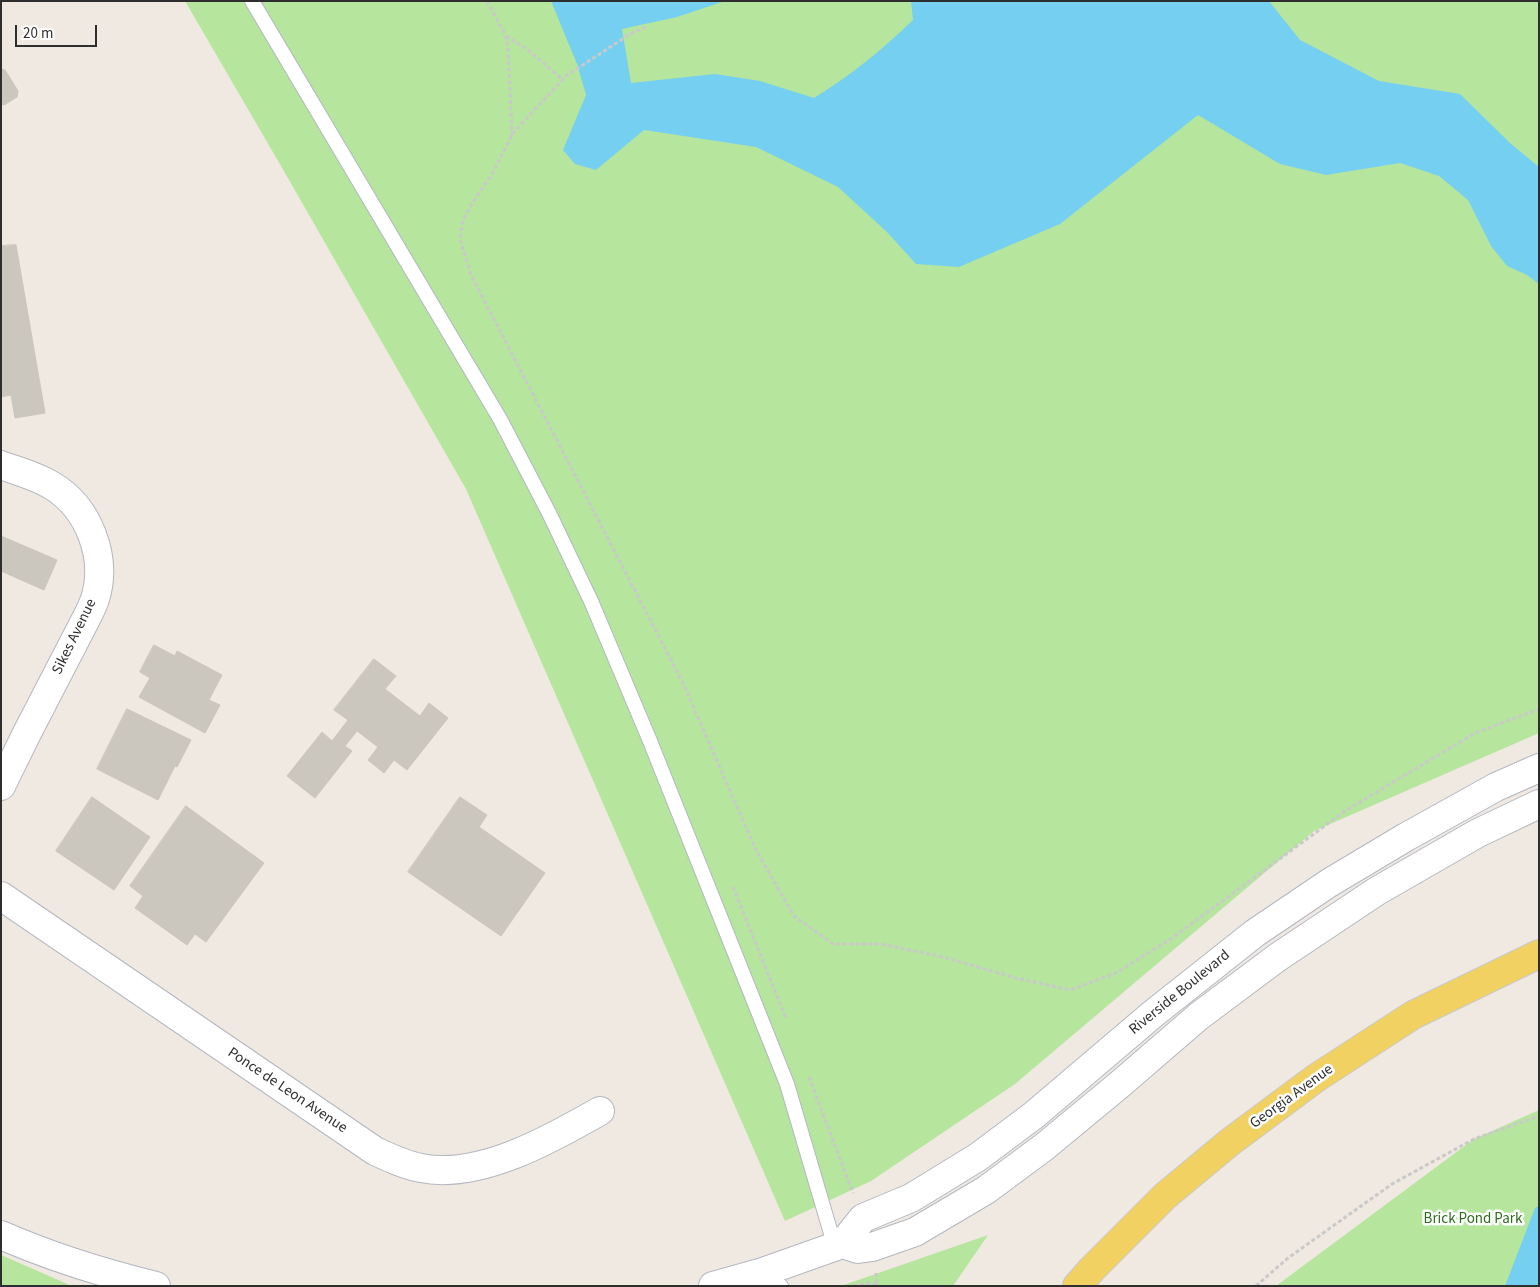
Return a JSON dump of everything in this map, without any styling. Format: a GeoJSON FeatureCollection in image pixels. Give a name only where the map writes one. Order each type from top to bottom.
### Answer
{"type":"FeatureCollection","features":[{"type":"Feature","properties":{"kind":"main road","name":"Georgia Avenue"},"geometry":{"type":"LineString","coordinates":[[1077,1286],[1165,1196],[1230,1142],[1316,1078],[1413,1015],[1539,954]]}},
{"type":"Feature","properties":{"kind":"street","name":"Sikes Avenue"},"geometry":{"type":"LineString","coordinates":[[1,465],[51,485],[70,500],[84,516],[93,536],[98,557],[98,578],[95,598],[87,617],[1,786]]}},
{"type":"Feature","properties":{"kind":"street","name":"Riverside Boulevard"},"geometry":{"type":"LineString","coordinates":[[713,1286],[772,1279],[839,1246],[863,1218],[911,1198],[985,1152],[1034,1115],[1154,1013],[1255,933],[1330,883],[1406,837],[1496,787],[1539,768]]}},
{"type":"Feature","properties":{"kind":"street","name":"Riverside Boulevard"},"geometry":{"type":"LineString","coordinates":[[839,1246],[858,1249],[872,1247],[915,1232],[986,1190],[1044,1147],[1198,1016],[1278,957],[1377,891],[1478,833],[1539,804]]}},
{"type":"Feature","properties":{"kind":"street","name":"Ponce de Leon Avenue"},"geometry":{"type":"LineString","coordinates":[[1,896],[375,1151],[398,1161],[422,1168],[447,1170],[472,1168],[524,1150],[600,1112]]}},
{"type":"Feature","properties":{"kind":"street"},"geometry":{"type":"LineString","coordinates":[[1,1236],[53,1256],[116,1276],[156,1286]]}},
{"type":"Feature","properties":{"kind":"lane"},"geometry":{"type":"LineString","coordinates":[[252,1],[500,419],[549,513],[591,601],[650,741],[787,1084],[839,1246]]}},
{"type":"Feature","properties":{"kind":"path"},"geometry":{"type":"LineString","coordinates":[[487,1],[506,36],[512,137]]}},
{"type":"Feature","properties":{"kind":"path"},"geometry":{"type":"LineString","coordinates":[[646,27],[630,34],[563,80],[513,133],[494,171],[463,220],[460,239],[471,276],[682,681],[756,850],[794,916],[833,944],[881,944],[943,957],[1016,978],[1070,990],[1116,974],[1164,943],[1346,811],[1418,767],[1475,733],[1539,709]]}},
{"type":"Feature","properties":{"kind":"path"},"geometry":{"type":"LineString","coordinates":[[506,36],[527,49],[563,80]]}},
{"type":"Feature","properties":{"kind":"path"},"geometry":{"type":"LineString","coordinates":[[1256,1286],[1288,1258],[1392,1184],[1474,1139],[1539,1116]]}},
{"type":"Feature","properties":{"kind":"path"},"geometry":{"type":"LineString","coordinates":[[854,1286],[867,1283],[879,1286]]}},
{"type":"Feature","properties":{"kind":"green space"},"geometry":{"type":"Polygon","coordinates":[[[185,1],[1539,1],[1539,733],[1314,831],[1015,1084],[871,1181],[785,1221],[466,489],[185,1]]]}},
{"type":"Feature","properties":{"kind":"green space","name":"Brick Pond Park"},"geometry":{"type":"Polygon","coordinates":[[[1539,1110],[1539,1286],[1276,1286],[1474,1139],[1539,1110]]]}},
{"type":"Feature","properties":{"kind":"green space"},"geometry":{"type":"Polygon","coordinates":[[[988,1235],[953,1286],[841,1286],[988,1235]]]}},
{"type":"Feature","properties":{"kind":"green space"},"geometry":{"type":"Polygon","coordinates":[[[1,1255],[72,1286],[1,1286],[1,1255]]]}},
{"type":"Feature","properties":{"kind":"water"},"geometry":{"type":"Polygon","coordinates":[[[551,1],[725,1],[677,17],[622,29],[631,83],[715,74],[760,81],[814,98],[865,62],[913,20],[911,1],[1269,1],[1300,40],[1379,81],[1460,94],[1510,143],[1539,167],[1539,284],[1527,275],[1507,266],[1491,246],[1468,200],[1439,176],[1400,163],[1326,175],[1280,164],[1198,115],[1060,224],[959,267],[916,264],[887,232],[838,187],[756,147],[644,130],[596,170],[575,164],[563,150],[586,95],[577,64],[551,1]]]}},
{"type":"Feature","properties":{"kind":"water"},"geometry":{"type":"Polygon","coordinates":[[[1539,1206],[1539,1286],[1505,1286],[1535,1208],[1539,1206]]]}},
{"type":"Feature","properties":{"kind":"building"},"geometry":{"type":"Polygon","coordinates":[[[1,69],[5,70],[18,91],[17,97],[4,105],[1,104],[1,69]]]}},
{"type":"Feature","properties":{"kind":"building"},"geometry":{"type":"Polygon","coordinates":[[[16,245],[45,413],[15,418],[11,395],[1,397],[1,246],[16,245]]]}},
{"type":"Feature","properties":{"kind":"building"},"geometry":{"type":"Polygon","coordinates":[[[1,536],[57,560],[44,590],[1,571],[1,536]]]}},
{"type":"Feature","properties":{"kind":"building"},"geometry":{"type":"Polygon","coordinates":[[[154,645],[175,656],[177,651],[222,675],[209,700],[220,705],[205,733],[139,697],[150,678],[140,672],[154,645]]]}},
{"type":"Feature","properties":{"kind":"building"},"geometry":{"type":"Polygon","coordinates":[[[374,659],[396,676],[385,689],[420,716],[429,703],[448,718],[407,770],[394,760],[384,773],[368,760],[378,747],[357,731],[345,746],[352,751],[315,798],[287,776],[322,732],[332,741],[348,720],[334,710],[374,659]]]}},
{"type":"Feature","properties":{"kind":"building"},"geometry":{"type":"Polygon","coordinates":[[[127,709],[191,740],[158,800],[97,769],[127,709]]]}},
{"type":"Feature","properties":{"kind":"building"},"geometry":{"type":"Polygon","coordinates":[[[92,797],[150,837],[114,890],[56,851],[92,797]]]}},
{"type":"Feature","properties":{"kind":"building"},"geometry":{"type":"Polygon","coordinates":[[[460,797],[487,815],[479,827],[545,873],[501,936],[408,872],[460,797]]]}},
{"type":"Feature","properties":{"kind":"building"},"geometry":{"type":"Polygon","coordinates":[[[186,806],[264,863],[206,942],[195,934],[187,945],[135,908],[143,896],[130,886],[186,806]]]}}]}
